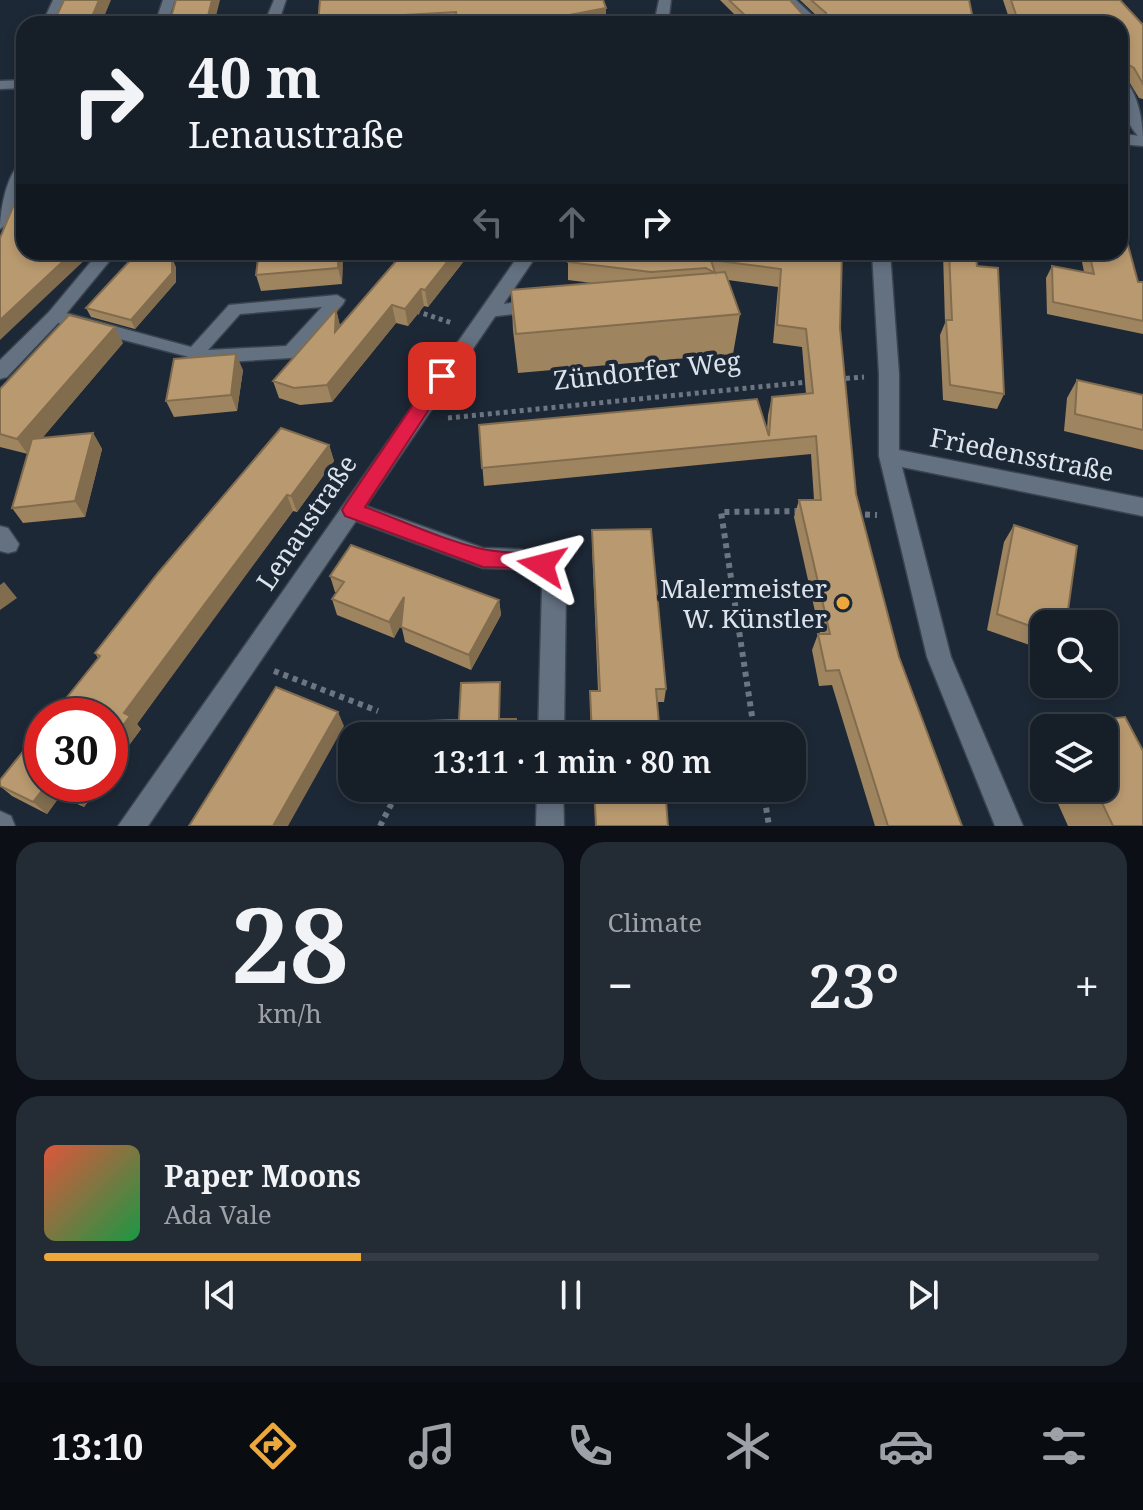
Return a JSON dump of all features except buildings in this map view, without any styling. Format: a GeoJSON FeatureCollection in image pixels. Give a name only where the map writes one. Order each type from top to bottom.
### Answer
{"type":"FeatureCollection","features":[{"type":"Feature","properties":{"kind":"street"},"geometry":{"type":"LineString","coordinates":[[789,0],[806,16]]}},
{"type":"Feature","properties":{"kind":"street"},"geometry":{"type":"LineString","coordinates":[[0,372],[55,316],[101,260]]}},
{"type":"Feature","properties":{"kind":"street","name":"Lenaustraße"},"geometry":{"type":"LineString","coordinates":[[132,826],[524,260]]}},
{"type":"Feature","properties":{"kind":"street"},"geometry":{"type":"LineString","coordinates":[[882,260],[889,374],[889,456],[939,657],[1009,826]]}},
{"type":"Feature","properties":{"kind":"street","name":"Friedensstraße"},"geometry":{"type":"LineString","coordinates":[[889,456],[1143,507]]}},
{"type":"Feature","properties":{"kind":"street"},"geometry":{"type":"LineString","coordinates":[[352,510],[483,558],[520,559],[542,565],[554,587],[551,722]]}},
{"type":"Feature","properties":{"kind":"street"},"geometry":{"type":"LineString","coordinates":[[550,802],[550,826]]}},
{"type":"Feature","properties":{"kind":"lane"},"geometry":{"type":"LineString","coordinates":[[1128,100],[1143,135]]}},
{"type":"Feature","properties":{"kind":"lane"},"geometry":{"type":"LineString","coordinates":[[0,224],[16,185]]}},
{"type":"Feature","properties":{"kind":"lane"},"geometry":{"type":"LineString","coordinates":[[55,316],[195,354],[212,357],[291,352],[337,300],[235,309],[195,354]]}},
{"type":"Feature","properties":{"kind":"lane"},"geometry":{"type":"LineString","coordinates":[[489,311],[550,306]]}},
{"type":"Feature","properties":{"kind":"path"},"geometry":{"type":"LineString","coordinates":[[403,307],[475,330]]}},
{"type":"Feature","properties":{"kind":"path"},"geometry":{"type":"LineString","coordinates":[[828,380],[889,374]]}},
{"type":"Feature","properties":{"kind":"path","name":"Zündorfer Weg"},"geometry":{"type":"LineString","coordinates":[[410,421],[813,382]]}},
{"type":"Feature","properties":{"kind":"path"},"geometry":{"type":"LineString","coordinates":[[753,722],[721,512],[806,511]]}},
{"type":"Feature","properties":{"kind":"path"},"geometry":{"type":"LineString","coordinates":[[848,513],[905,517]]}},
{"type":"Feature","properties":{"kind":"path"},"geometry":{"type":"LineString","coordinates":[[247,661],[378,711]]}},
{"type":"Feature","properties":{"kind":"path"},"geometry":{"type":"LineString","coordinates":[[380,826],[392,802]]}},
{"type":"Feature","properties":{"kind":"path"},"geometry":{"type":"LineString","coordinates":[[765,802],[769,826]]}},
{"type":"Feature","properties":{"kind":"place","name":"Malermeister W. Künstler"},"geometry":{"type":"Point","coordinates":[843,603]}},
{"type":"Feature","properties":{"kind":"route"},"geometry":{"type":"LineString","coordinates":[[442,376],[352,510],[483,558],[520,559],[542,565]]}}]}
